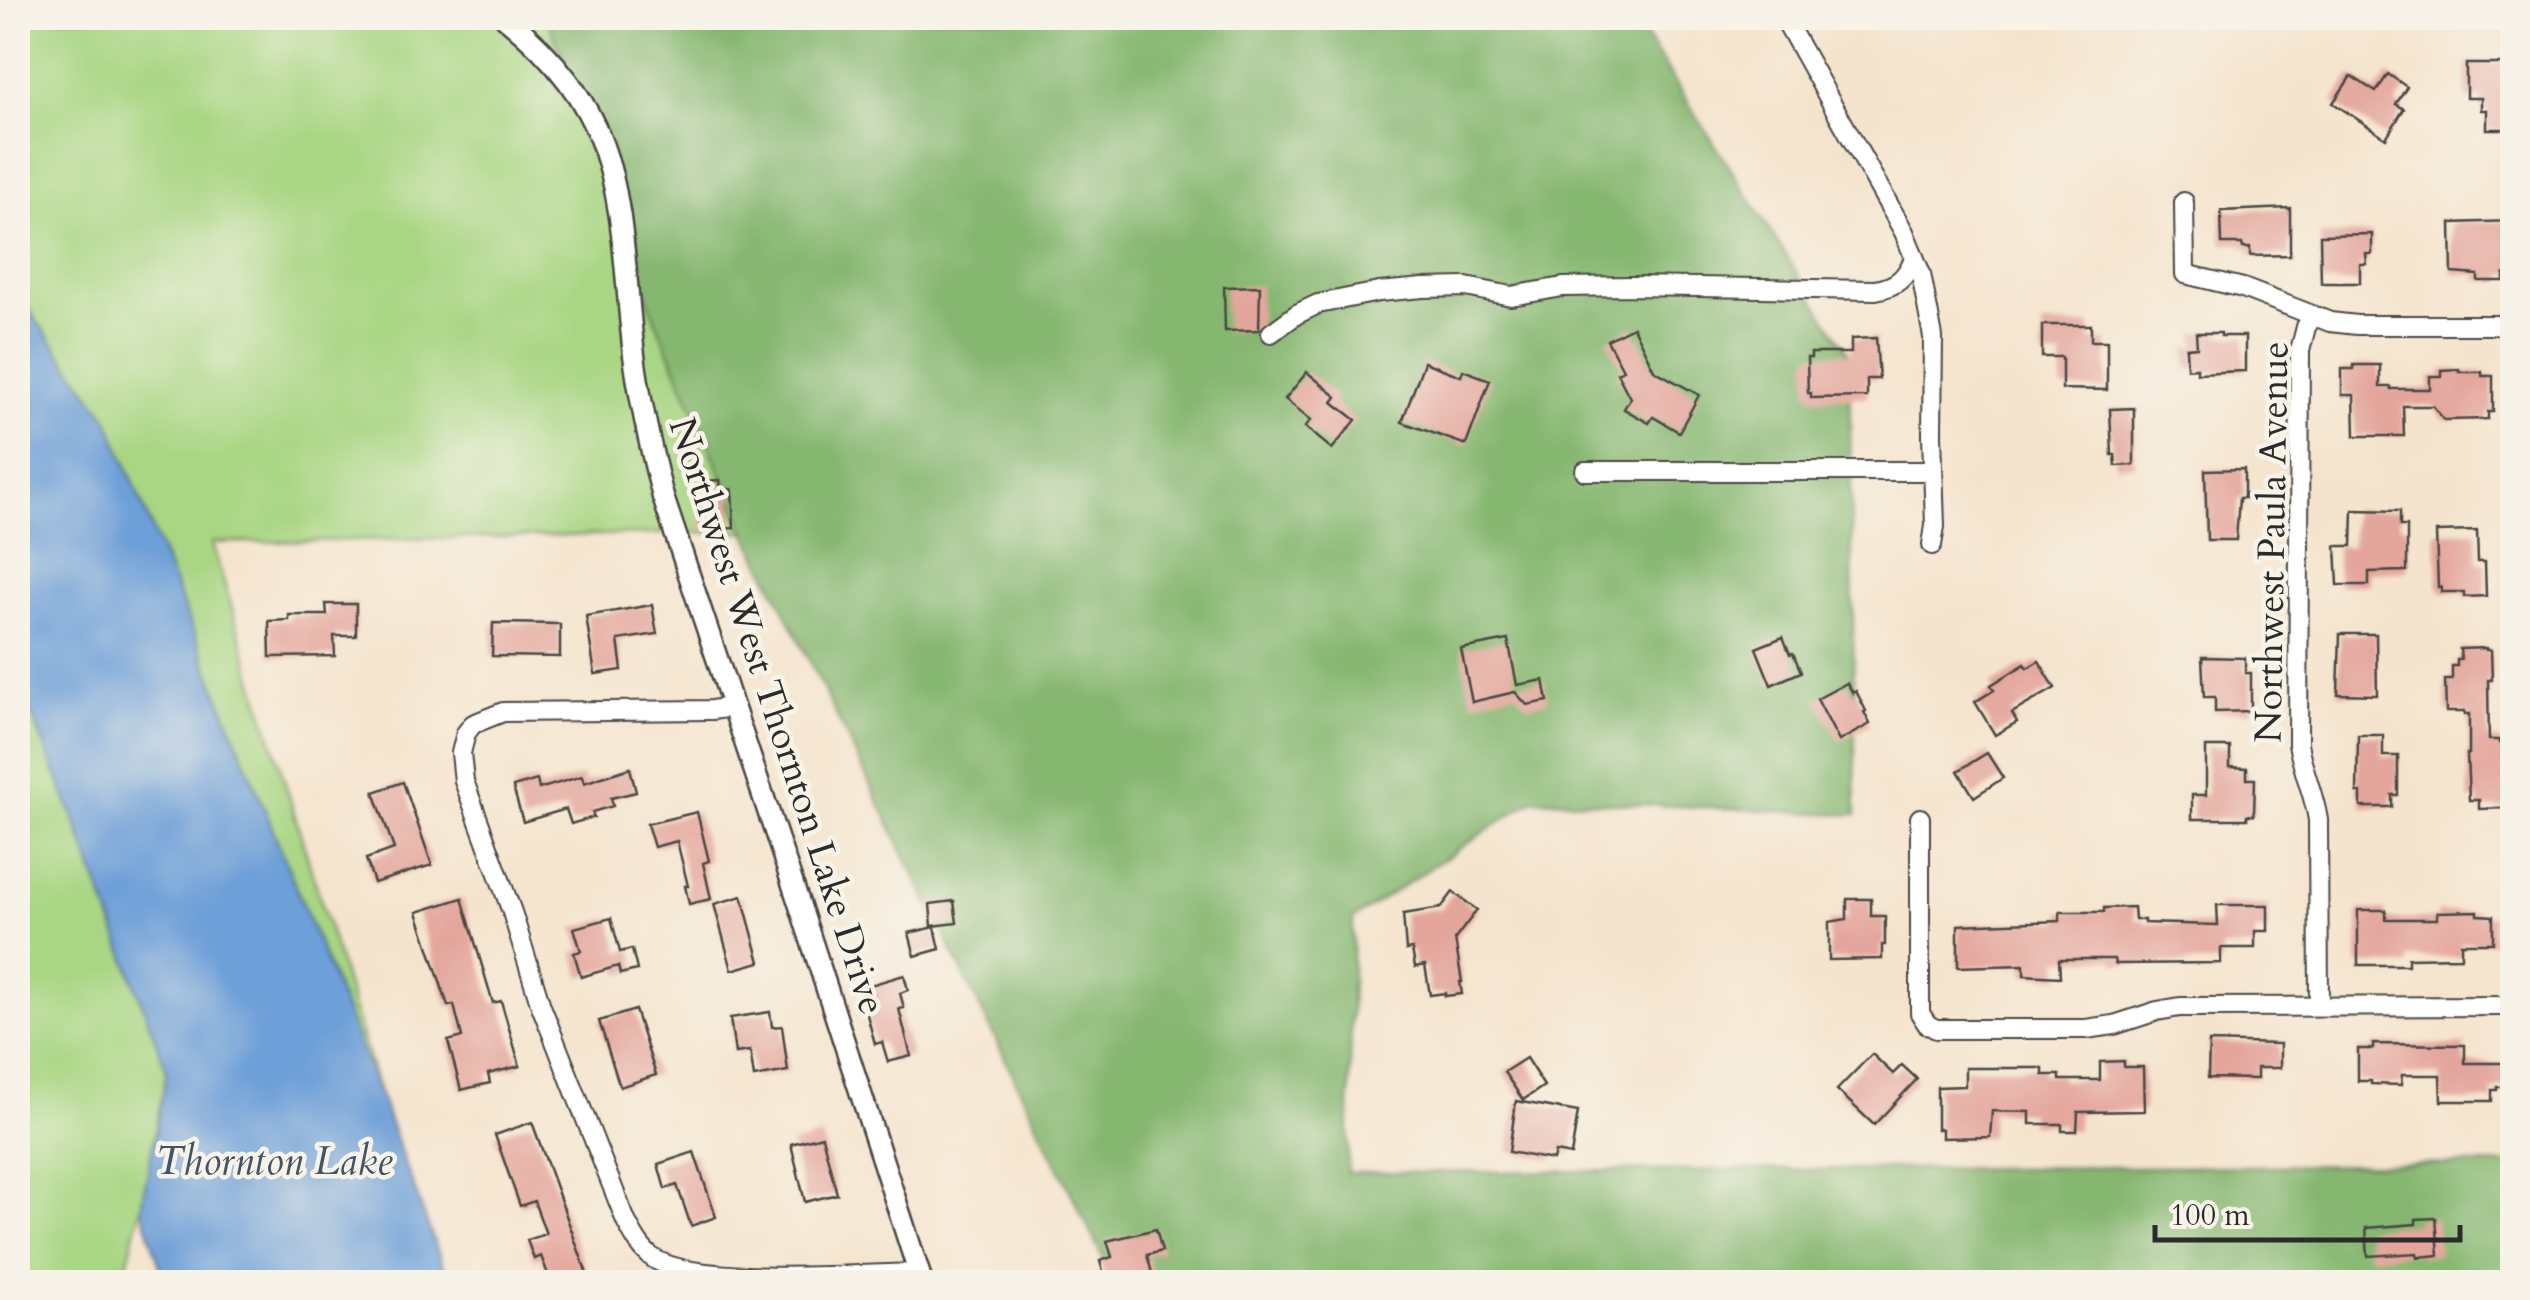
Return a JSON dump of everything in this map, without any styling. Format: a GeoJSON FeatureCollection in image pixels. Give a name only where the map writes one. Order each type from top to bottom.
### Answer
{"type":"FeatureCollection","features":[{"type":"Feature","properties":{"kind":"street","name":"Northwest West Thornton Lake Drive"},"geometry":{"type":"LineString","coordinates":[[506,18],[536,42],[562,73],[590,114],[607,154],[618,195],[635,360],[663,497],[920,1278]]}},
{"type":"Feature","properties":{"kind":"street"},"geometry":{"type":"LineString","coordinates":[[1784,18],[1904,232],[1926,294],[1934,337],[1932,545]]}},
{"type":"Feature","properties":{"kind":"street"},"geometry":{"type":"LineString","coordinates":[[2184,202],[2185,274],[2243,288],[2330,322],[2512,325]]}},
{"type":"Feature","properties":{"kind":"street"},"geometry":{"type":"LineString","coordinates":[[1271,333],[1318,304],[1379,292],[1466,287],[1511,296],[1563,287],[1632,286],[1875,290],[1896,284],[1914,258]]}},
{"type":"Feature","properties":{"kind":"street","name":"Northwest Paula Avenue"},"geometry":{"type":"LineString","coordinates":[[2312,317],[2300,351],[2298,743],[2318,820],[2320,1006]]}},
{"type":"Feature","properties":{"kind":"street"},"geometry":{"type":"LineString","coordinates":[[1585,471],[1933,471]]}},
{"type":"Feature","properties":{"kind":"street"},"geometry":{"type":"LineString","coordinates":[[732,707],[503,712],[473,724],[466,733],[461,754],[464,780],[542,1006],[626,1221],[643,1250],[675,1269],[701,1274],[920,1278]]}},
{"type":"Feature","properties":{"kind":"street"},"geometry":{"type":"LineString","coordinates":[[1920,818],[1920,1014],[1936,1030],[2086,1030],[2180,1007],[2512,1006]]}},
{"type":"Feature","properties":{"kind":"green space"},"geometry":{"type":"Polygon","coordinates":[[[18,18],[548,18],[653,314],[746,532],[212,543],[381,1099],[108,419],[18,295],[18,18]]]}},
{"type":"Feature","properties":{"kind":"green space"},"geometry":{"type":"Polygon","coordinates":[[[548,18],[1634,18],[1849,354],[1856,815],[1534,799],[1353,919],[1348,1173],[2512,1164],[2512,1282],[1115,1282],[746,532],[653,314],[548,18]]]}},
{"type":"Feature","properties":{"kind":"green space"},"geometry":{"type":"Polygon","coordinates":[[[18,682],[73,815],[167,1071],[123,1282],[18,1282],[18,682]]]}},
{"type":"Feature","properties":{"kind":"water","name":"Thornton Lake"},"geometry":{"type":"Polygon","coordinates":[[[18,295],[108,419],[381,1099],[449,1282],[165,1282],[141,1207],[167,1071],[73,815],[18,682],[18,295]]]}},
{"type":"Feature","properties":{"kind":"building"},"geometry":{"type":"Polygon","coordinates":[[[2466,64],[2512,64],[2512,129],[2487,129],[2487,110],[2481,110],[2481,98],[2466,98],[2466,64]]]}},
{"type":"Feature","properties":{"kind":"building"},"geometry":{"type":"Polygon","coordinates":[[[2388,74],[2407,87],[2396,104],[2404,109],[2386,138],[2333,103],[2351,76],[2376,92],[2388,74]]]}},
{"type":"Feature","properties":{"kind":"building"},"geometry":{"type":"Polygon","coordinates":[[[2290,208],[2290,255],[2250,256],[2250,248],[2243,248],[2242,244],[2222,244],[2221,211],[2290,208]]]}},
{"type":"Feature","properties":{"kind":"building"},"geometry":{"type":"Polygon","coordinates":[[[2512,221],[2512,274],[2504,274],[2504,281],[2478,281],[2478,275],[2452,273],[2451,223],[2512,221]]]}},
{"type":"Feature","properties":{"kind":"building"},"geometry":{"type":"Polygon","coordinates":[[[2372,234],[2372,254],[2366,254],[2367,264],[2360,264],[2360,283],[2321,283],[2320,235],[2372,234]]]}},
{"type":"Feature","properties":{"kind":"building"},"geometry":{"type":"Polygon","coordinates":[[[1260,286],[1259,330],[1225,331],[1224,287],[1260,286]]]}},
{"type":"Feature","properties":{"kind":"building"},"geometry":{"type":"Polygon","coordinates":[[[2042,325],[2091,325],[2091,341],[2107,341],[2107,390],[2062,389],[2062,357],[2042,357],[2042,325]]]}},
{"type":"Feature","properties":{"kind":"building"},"geometry":{"type":"Polygon","coordinates":[[[1633,327],[1654,370],[1699,395],[1679,432],[1653,417],[1649,423],[1624,409],[1630,398],[1617,373],[1623,370],[1607,340],[1633,327]]]}},
{"type":"Feature","properties":{"kind":"building"},"geometry":{"type":"Polygon","coordinates":[[[2196,333],[2245,336],[2245,371],[2197,373],[2197,368],[2187,369],[2186,348],[2197,347],[2196,333]]]}},
{"type":"Feature","properties":{"kind":"building"},"geometry":{"type":"Polygon","coordinates":[[[1876,338],[1879,379],[1867,379],[1867,397],[1811,398],[1807,358],[1811,358],[1811,353],[1851,353],[1851,339],[1876,338]]]}},
{"type":"Feature","properties":{"kind":"building"},"geometry":{"type":"Polygon","coordinates":[[[1424,362],[1461,376],[1463,370],[1490,380],[1466,445],[1402,422],[1424,362]]]}},
{"type":"Feature","properties":{"kind":"building"},"geometry":{"type":"Polygon","coordinates":[[[2354,365],[2380,365],[2380,387],[2391,389],[2430,389],[2430,376],[2442,376],[2442,370],[2482,372],[2482,376],[2493,376],[2493,412],[2488,412],[2488,419],[2444,420],[2433,406],[2403,406],[2404,436],[2355,436],[2354,395],[2342,395],[2342,369],[2354,369],[2354,365]]]}},
{"type":"Feature","properties":{"kind":"building"},"geometry":{"type":"Polygon","coordinates":[[[1307,372],[1337,397],[1333,402],[1356,420],[1332,449],[1305,427],[1311,420],[1285,399],[1307,372]]]}},
{"type":"Feature","properties":{"kind":"building"},"geometry":{"type":"Polygon","coordinates":[[[2134,408],[2134,465],[2116,466],[2110,409],[2134,408]]]}},
{"type":"Feature","properties":{"kind":"building"},"geometry":{"type":"Polygon","coordinates":[[[2244,469],[2244,498],[2239,498],[2236,540],[2207,540],[2205,470],[2244,469]]]}},
{"type":"Feature","properties":{"kind":"building"},"geometry":{"type":"Polygon","coordinates":[[[720,480],[721,490],[732,489],[734,528],[701,530],[704,481],[720,480]]]}},
{"type":"Feature","properties":{"kind":"building"},"geometry":{"type":"Polygon","coordinates":[[[2353,510],[2400,511],[2400,526],[2407,526],[2407,571],[2369,572],[2369,585],[2338,585],[2336,546],[2352,546],[2353,510]]]}},
{"type":"Feature","properties":{"kind":"building"},"geometry":{"type":"Polygon","coordinates":[[[2477,531],[2478,562],[2485,562],[2486,596],[2441,592],[2436,532],[2477,531]]]}},
{"type":"Feature","properties":{"kind":"building"},"geometry":{"type":"Polygon","coordinates":[[[326,604],[356,604],[356,636],[334,636],[335,656],[270,657],[269,621],[289,620],[289,615],[327,615],[326,604]]]}},
{"type":"Feature","properties":{"kind":"building"},"geometry":{"type":"Polygon","coordinates":[[[652,605],[657,634],[618,640],[622,670],[595,674],[586,616],[652,605]]]}},
{"type":"Feature","properties":{"kind":"building"},"geometry":{"type":"Polygon","coordinates":[[[493,623],[560,624],[560,657],[492,656],[493,623]]]}},
{"type":"Feature","properties":{"kind":"building"},"geometry":{"type":"Polygon","coordinates":[[[2340,634],[2376,634],[2377,695],[2338,694],[2340,634]]]}},
{"type":"Feature","properties":{"kind":"building"},"geometry":{"type":"Polygon","coordinates":[[[1783,637],[1801,672],[1771,685],[1756,648],[1783,637]]]}},
{"type":"Feature","properties":{"kind":"building"},"geometry":{"type":"Polygon","coordinates":[[[1508,640],[1517,685],[1544,680],[1548,701],[1527,705],[1515,692],[1472,702],[1461,649],[1508,640]]]}},
{"type":"Feature","properties":{"kind":"building"},"geometry":{"type":"Polygon","coordinates":[[[2460,649],[2491,650],[2492,680],[2488,680],[2489,740],[2505,743],[2508,808],[2479,809],[2479,800],[2469,800],[2469,714],[2446,712],[2445,680],[2452,680],[2452,666],[2461,660],[2460,649]]]}},
{"type":"Feature","properties":{"kind":"building"},"geometry":{"type":"Polygon","coordinates":[[[2202,657],[2245,658],[2245,673],[2251,673],[2251,711],[2215,712],[2215,697],[2204,697],[2202,657]]]}},
{"type":"Feature","properties":{"kind":"building"},"geometry":{"type":"Polygon","coordinates":[[[2039,661],[2055,688],[2012,713],[2017,722],[1995,735],[1975,702],[1994,690],[1991,685],[2025,664],[2027,668],[2039,661]]]}},
{"type":"Feature","properties":{"kind":"building"},"geometry":{"type":"Polygon","coordinates":[[[1847,683],[1853,693],[1856,691],[1870,724],[1839,741],[1817,699],[1847,683]]]}},
{"type":"Feature","properties":{"kind":"building"},"geometry":{"type":"Polygon","coordinates":[[[2358,735],[2383,735],[2383,756],[2398,756],[2398,795],[2392,795],[2392,807],[2361,807],[2361,793],[2357,793],[2358,735]]]}},
{"type":"Feature","properties":{"kind":"building"},"geometry":{"type":"Polygon","coordinates":[[[2206,747],[2230,747],[2230,767],[2247,768],[2247,779],[2255,779],[2254,815],[2247,815],[2247,819],[2192,819],[2192,795],[2206,795],[2206,747]]]}},
{"type":"Feature","properties":{"kind":"building"},"geometry":{"type":"Polygon","coordinates":[[[1987,753],[2003,778],[1974,797],[1958,771],[1987,753]]]}},
{"type":"Feature","properties":{"kind":"building"},"geometry":{"type":"Polygon","coordinates":[[[630,768],[636,792],[611,798],[613,806],[592,812],[594,817],[571,824],[566,809],[523,822],[513,787],[537,780],[539,789],[582,776],[584,783],[630,768]]]}},
{"type":"Feature","properties":{"kind":"building"},"geometry":{"type":"Polygon","coordinates":[[[403,782],[432,865],[374,883],[366,859],[394,849],[374,792],[403,782]]]}},
{"type":"Feature","properties":{"kind":"building"},"geometry":{"type":"Polygon","coordinates":[[[697,812],[709,861],[703,863],[711,899],[689,904],[677,841],[654,847],[647,824],[697,812]]]}},
{"type":"Feature","properties":{"kind":"building"},"geometry":{"type":"Polygon","coordinates":[[[1453,892],[1477,910],[1455,939],[1462,994],[1430,995],[1425,965],[1415,967],[1412,949],[1406,950],[1403,914],[1441,908],[1453,892]]]}},
{"type":"Feature","properties":{"kind":"building"},"geometry":{"type":"Polygon","coordinates":[[[742,896],[760,962],[732,970],[714,904],[742,896]]]}},
{"type":"Feature","properties":{"kind":"building"},"geometry":{"type":"Polygon","coordinates":[[[462,898],[493,1003],[501,1001],[520,1066],[488,1074],[490,1083],[461,1090],[448,1041],[462,1037],[454,1005],[448,1006],[417,912],[462,898]]]}},
{"type":"Feature","properties":{"kind":"building"},"geometry":{"type":"Polygon","coordinates":[[[1847,899],[1871,899],[1871,916],[1885,916],[1882,959],[1829,960],[1829,922],[1847,919],[1847,899]]]}},
{"type":"Feature","properties":{"kind":"building"},"geometry":{"type":"Polygon","coordinates":[[[954,901],[957,923],[932,926],[930,904],[954,901]]]}},
{"type":"Feature","properties":{"kind":"building"},"geometry":{"type":"Polygon","coordinates":[[[2217,905],[2268,905],[2268,931],[2255,931],[2255,948],[2221,948],[2221,963],[2115,964],[2114,959],[2059,959],[2060,977],[2024,975],[2024,965],[1958,967],[1958,925],[2060,921],[2060,912],[2134,907],[2135,920],[2144,923],[2218,925],[2217,905]]]}},
{"type":"Feature","properties":{"kind":"building"},"geometry":{"type":"Polygon","coordinates":[[[2358,910],[2386,910],[2386,919],[2437,919],[2437,912],[2478,911],[2478,915],[2493,916],[2493,943],[2461,943],[2461,957],[2408,958],[2408,965],[2358,965],[2358,910]]]}},
{"type":"Feature","properties":{"kind":"building"},"geometry":{"type":"Polygon","coordinates":[[[611,918],[620,952],[632,949],[637,970],[620,974],[618,966],[581,977],[574,953],[581,951],[574,928],[611,918]]]}},
{"type":"Feature","properties":{"kind":"building"},"geometry":{"type":"Polygon","coordinates":[[[935,927],[940,949],[915,956],[909,933],[935,927]]]}},
{"type":"Feature","properties":{"kind":"building"},"geometry":{"type":"Polygon","coordinates":[[[904,975],[908,990],[900,993],[904,1008],[899,1009],[911,1056],[888,1062],[882,1042],[875,1044],[866,1011],[876,1006],[870,985],[904,975]]]}},
{"type":"Feature","properties":{"kind":"building"},"geometry":{"type":"Polygon","coordinates":[[[635,1010],[656,1075],[620,1087],[599,1021],[635,1010]]]}},
{"type":"Feature","properties":{"kind":"building"},"geometry":{"type":"Polygon","coordinates":[[[770,1012],[772,1027],[782,1026],[788,1071],[754,1077],[750,1051],[735,1053],[730,1018],[770,1012]]]}},
{"type":"Feature","properties":{"kind":"building"},"geometry":{"type":"Polygon","coordinates":[[[2209,1042],[2280,1044],[2280,1068],[2257,1068],[2257,1079],[2208,1078],[2209,1042]]]}},
{"type":"Feature","properties":{"kind":"building"},"geometry":{"type":"Polygon","coordinates":[[[2373,1044],[2465,1045],[2465,1063],[2512,1063],[2512,1087],[2492,1090],[2492,1101],[2441,1101],[2440,1075],[2402,1075],[2401,1085],[2358,1081],[2358,1049],[2373,1049],[2373,1044]]]}},
{"type":"Feature","properties":{"kind":"building"},"geometry":{"type":"Polygon","coordinates":[[[1872,1054],[1893,1074],[1902,1065],[1917,1079],[1874,1125],[1837,1090],[1872,1054]]]}},
{"type":"Feature","properties":{"kind":"building"},"geometry":{"type":"Polygon","coordinates":[[[1526,1058],[1544,1086],[1523,1100],[1504,1072],[1526,1058]]]}},
{"type":"Feature","properties":{"kind":"building"},"geometry":{"type":"Polygon","coordinates":[[[2124,1061],[2124,1067],[2143,1067],[2144,1111],[2078,1112],[2077,1131],[2062,1131],[2062,1124],[2030,1124],[2030,1112],[1992,1111],[1990,1137],[1942,1138],[1942,1129],[1937,1129],[1937,1087],[1965,1086],[1965,1068],[2043,1068],[2043,1075],[2060,1075],[2060,1080],[2100,1080],[2100,1062],[2124,1061]]]}},
{"type":"Feature","properties":{"kind":"building"},"geometry":{"type":"Polygon","coordinates":[[[1516,1101],[1578,1112],[1571,1155],[1555,1152],[1553,1160],[1509,1152],[1516,1101]]]}},
{"type":"Feature","properties":{"kind":"building"},"geometry":{"type":"Polygon","coordinates":[[[532,1122],[590,1282],[551,1282],[541,1256],[534,1259],[527,1240],[546,1234],[534,1201],[520,1206],[495,1135],[532,1122]]]}},
{"type":"Feature","properties":{"kind":"building"},"geometry":{"type":"Polygon","coordinates":[[[822,1136],[837,1194],[805,1202],[791,1144],[822,1136]]]}},
{"type":"Feature","properties":{"kind":"building"},"geometry":{"type":"Polygon","coordinates":[[[694,1152],[716,1217],[691,1226],[677,1185],[665,1189],[658,1164],[694,1152]]]}},
{"type":"Feature","properties":{"kind":"building"},"geometry":{"type":"Polygon","coordinates":[[[2436,1218],[2439,1255],[2368,1256],[2366,1228],[2416,1224],[2416,1219],[2436,1218]]]}},
{"type":"Feature","properties":{"kind":"building"},"geometry":{"type":"Polygon","coordinates":[[[1156,1229],[1162,1251],[1147,1255],[1152,1273],[1106,1282],[1100,1261],[1112,1257],[1107,1241],[1156,1229]]]}}]}
